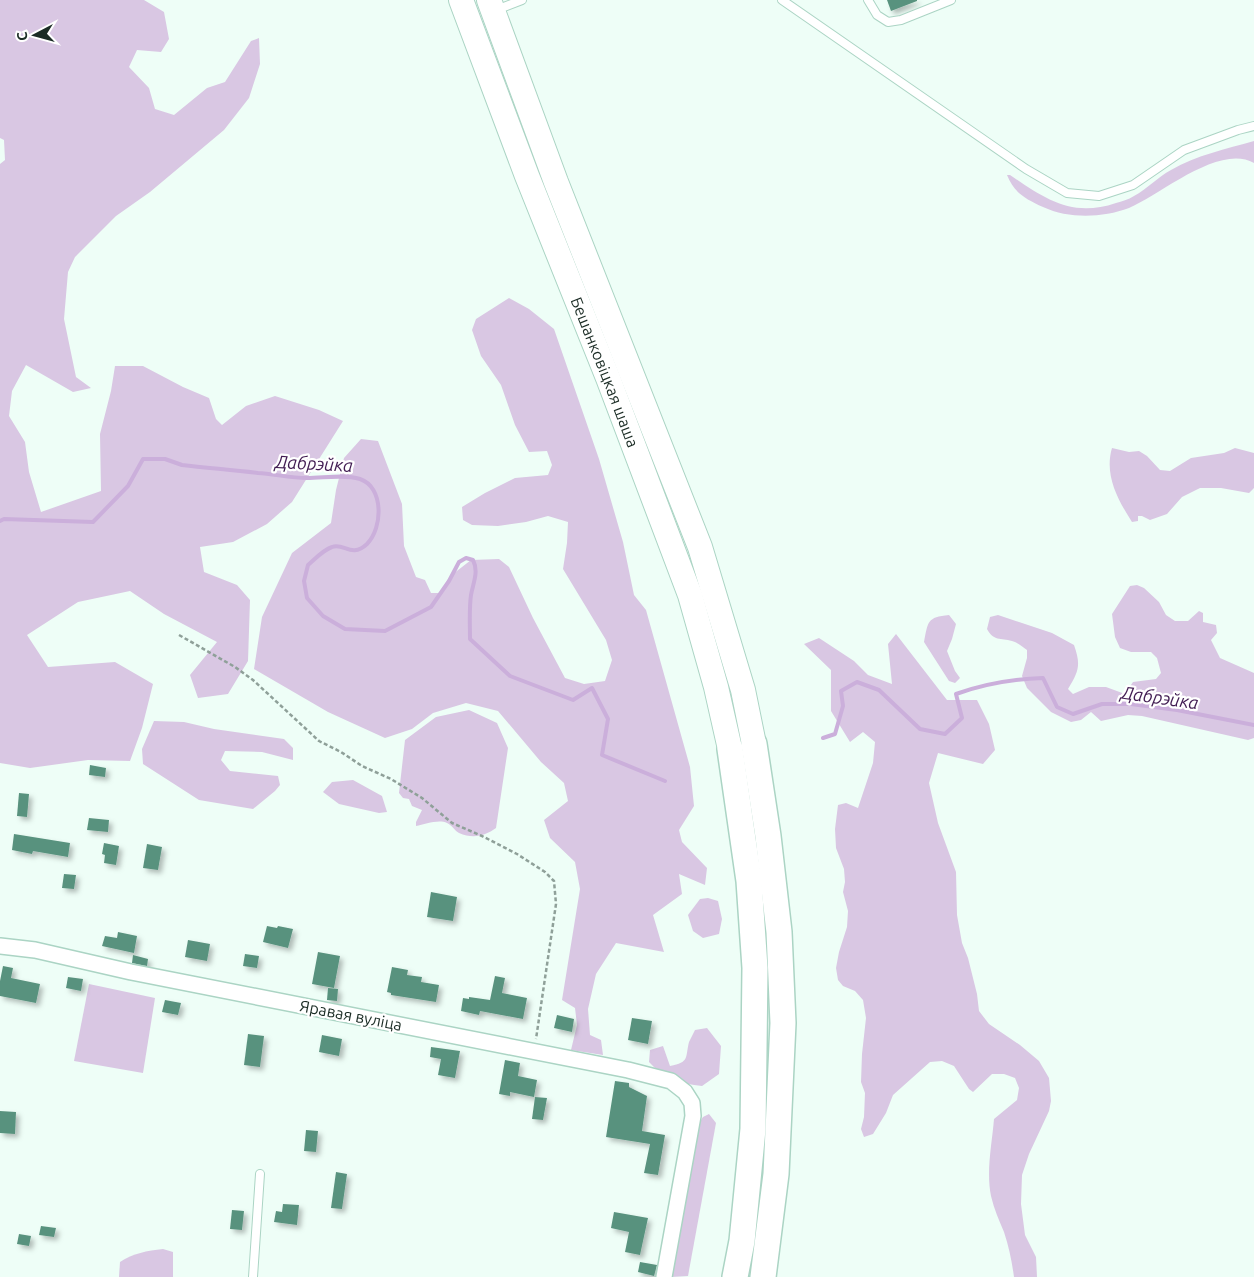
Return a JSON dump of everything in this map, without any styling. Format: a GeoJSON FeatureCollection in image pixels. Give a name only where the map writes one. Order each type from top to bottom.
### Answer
{"type":"FeatureCollection","features":[{"type":"Feature","properties":{"kind":"highway"},"geometry":{"type":"LineString","coordinates":[[735,1277],[742,1241],[753,1130],[755,968],[748,881],[742,747]]}},
{"type":"Feature","properties":{"kind":"highway"},"geometry":{"type":"LineString","coordinates":[[742,747],[768,836],[779,932],[783,1022],[776,1174],[763,1277]]}},
{"type":"Feature","properties":{"kind":"main road","name":"Бешанковіцкая шаша"},"geometry":{"type":"LineString","coordinates":[[491,6],[556,182],[700,547],[743,690],[742,747]]}},
{"type":"Feature","properties":{"kind":"main road","name":"Бешанковіцкая шаша"},"geometry":{"type":"LineString","coordinates":[[465,11],[526,176],[611,387],[690,595],[716,686],[742,747]]}},
{"type":"Feature","properties":{"kind":"street"},"geometry":{"type":"LineString","coordinates":[[465,11],[491,6]]}},
{"type":"Feature","properties":{"kind":"street","name":"Яравая вуліца"},"geometry":{"type":"LineString","coordinates":[[0,946],[35,950],[131,972],[534,1051],[628,1070],[671,1081],[685,1092],[692,1103],[693,1116],[664,1277]]}},
{"type":"Feature","properties":{"kind":"lane"},"geometry":{"type":"LineString","coordinates":[[491,6],[522,0]]}},
{"type":"Feature","properties":{"kind":"lane"},"geometry":{"type":"LineString","coordinates":[[782,0],[1026,169],[1067,192],[1099,196],[1133,185],[1184,150],[1254,126]]}},
{"type":"Feature","properties":{"kind":"lane"},"geometry":{"type":"LineString","coordinates":[[868,0],[877,15],[888,22],[901,20],[950,0]]}},
{"type":"Feature","properties":{"kind":"lane"},"geometry":{"type":"LineString","coordinates":[[253,1277],[260,1174]]}},
{"type":"Feature","properties":{"kind":"path"},"geometry":{"type":"LineString","coordinates":[[179,635],[235,667],[253,680],[318,741],[341,752],[362,766],[391,779],[422,798],[452,823],[517,854],[545,872],[554,881],[556,904],[534,1051]]}},
{"type":"Feature","properties":{"kind":"shaded area"},"geometry":{"type":"Polygon","coordinates":[[[0,0],[144,0],[164,12],[169,39],[161,52],[137,50],[129,67],[149,88],[155,109],[174,115],[207,88],[225,82],[251,41],[259,38],[260,64],[249,98],[224,130],[150,192],[116,216],[75,257],[68,272],[64,319],[76,377],[91,388],[73,392],[26,365],[12,391],[9,416],[25,442],[29,472],[41,512],[101,491],[100,434],[115,366],[143,366],[209,398],[216,419],[222,425],[246,406],[275,396],[319,410],[343,421],[292,502],[267,524],[233,542],[200,547],[204,572],[237,585],[250,600],[248,661],[228,694],[198,698],[190,675],[217,642],[164,614],[130,591],[78,602],[27,635],[48,667],[115,662],[153,684],[142,728],[130,761],[88,760],[30,768],[0,763],[0,164],[5,160],[4,140],[0,138],[0,0]]]}},
{"type":"Feature","properties":{"kind":"shaded area"},"geometry":{"type":"Polygon","coordinates":[[[1254,141],[1254,163],[1240,159],[1225,160],[1208,165],[1129,208],[1108,214],[1086,216],[1053,211],[1021,195],[1007,175],[1060,204],[1072,207],[1100,207],[1132,197],[1166,173],[1191,160],[1254,141]]]}},
{"type":"Feature","properties":{"kind":"shaded area"},"geometry":{"type":"Polygon","coordinates":[[[509,298],[529,309],[554,329],[599,459],[623,542],[634,595],[646,610],[690,767],[694,806],[679,830],[682,842],[707,868],[705,885],[679,874],[682,894],[653,915],[664,952],[616,943],[596,974],[588,1009],[590,1035],[601,1040],[603,1055],[571,1050],[577,1025],[575,1008],[562,1000],[580,889],[575,862],[550,838],[544,820],[568,801],[564,783],[541,762],[498,711],[466,703],[433,713],[412,729],[385,738],[328,712],[254,669],[262,617],[292,553],[331,523],[336,490],[344,458],[361,439],[378,441],[402,504],[404,546],[416,577],[425,580],[431,593],[441,593],[453,574],[471,560],[499,559],[509,567],[533,618],[565,678],[584,684],[605,681],[612,660],[606,640],[563,569],[568,522],[548,516],[526,522],[498,526],[472,525],[463,520],[462,507],[515,478],[548,475],[552,465],[547,451],[529,452],[515,425],[501,385],[481,356],[472,330],[476,319],[509,298]]]}},
{"type":"Feature","properties":{"kind":"shaded area"},"geometry":{"type":"Polygon","coordinates":[[[1112,448],[1129,452],[1139,451],[1147,456],[1160,470],[1170,471],[1191,458],[1224,453],[1235,448],[1254,453],[1254,488],[1249,493],[1221,488],[1200,488],[1182,497],[1167,514],[1150,520],[1138,516],[1138,521],[1132,522],[1117,496],[1111,477],[1110,458],[1112,448]]]}},
{"type":"Feature","properties":{"kind":"shaded area"},"geometry":{"type":"Polygon","coordinates":[[[1137,585],[1144,588],[1159,602],[1166,615],[1175,621],[1188,621],[1199,611],[1203,613],[1203,622],[1216,625],[1217,633],[1211,640],[1220,658],[1254,673],[1254,738],[1248,740],[1142,716],[1128,715],[1101,721],[1091,712],[1081,720],[1071,722],[1051,712],[1027,688],[1022,676],[1027,658],[1027,650],[1014,642],[992,636],[987,629],[990,617],[998,615],[1052,633],[1074,645],[1078,658],[1078,668],[1068,689],[1073,694],[1089,687],[1106,687],[1125,694],[1133,682],[1156,679],[1161,673],[1157,658],[1151,652],[1131,652],[1120,648],[1115,637],[1112,614],[1130,586],[1137,585]]]}},
{"type":"Feature","properties":{"kind":"shaded area"},"geometry":{"type":"Polygon","coordinates":[[[949,615],[956,624],[947,651],[960,678],[955,683],[949,681],[924,642],[926,630],[932,619],[949,615]]]}},
{"type":"Feature","properties":{"kind":"shaded area"},"geometry":{"type":"Polygon","coordinates":[[[896,634],[947,700],[977,700],[989,724],[995,750],[983,764],[938,753],[929,783],[938,823],[956,872],[957,915],[962,943],[968,958],[977,994],[979,1011],[989,1024],[1020,1045],[1039,1061],[1049,1078],[1051,1101],[1049,1111],[1029,1154],[1022,1175],[1021,1204],[1025,1235],[1036,1257],[1037,1277],[1014,1277],[1007,1243],[991,1196],[990,1187],[989,1167],[994,1119],[1017,1100],[1019,1088],[1015,1078],[1004,1074],[992,1074],[973,1092],[954,1066],[942,1061],[930,1062],[893,1095],[886,1113],[873,1134],[864,1137],[861,1129],[864,1117],[865,1093],[861,1082],[866,1018],[863,1000],[855,991],[843,986],[838,980],[836,968],[847,927],[848,911],[843,892],[845,882],[844,869],[836,848],[835,829],[838,805],[846,803],[858,808],[873,763],[875,742],[863,732],[850,742],[831,711],[831,670],[804,644],[819,638],[854,661],[868,675],[892,684],[888,644],[896,634]]]}},
{"type":"Feature","properties":{"kind":"shaded area"},"geometry":{"type":"Polygon","coordinates":[[[469,710],[497,723],[508,748],[496,828],[483,835],[474,836],[459,833],[444,822],[432,822],[416,826],[422,810],[412,806],[409,799],[403,798],[399,793],[405,740],[436,717],[469,710]]]}},
{"type":"Feature","properties":{"kind":"shaded area"},"geometry":{"type":"Polygon","coordinates":[[[154,721],[184,722],[214,729],[284,739],[293,748],[293,760],[262,752],[225,751],[221,760],[230,771],[278,776],[280,785],[253,809],[199,800],[143,764],[142,749],[154,721]]]}},
{"type":"Feature","properties":{"kind":"shaded area"},"geometry":{"type":"Polygon","coordinates":[[[353,780],[382,796],[387,812],[379,813],[339,804],[323,792],[332,782],[353,780]]]}},
{"type":"Feature","properties":{"kind":"shaded area"},"geometry":{"type":"Polygon","coordinates":[[[708,898],[718,901],[722,919],[719,934],[703,938],[693,931],[688,915],[700,899],[708,898]]]}},
{"type":"Feature","properties":{"kind":"shaded area"},"geometry":{"type":"Polygon","coordinates":[[[89,984],[155,998],[143,1073],[74,1061],[89,984]]]}},
{"type":"Feature","properties":{"kind":"shaded area"},"geometry":{"type":"Polygon","coordinates":[[[707,1028],[721,1046],[719,1074],[702,1086],[687,1084],[666,1076],[649,1062],[650,1050],[663,1046],[670,1066],[681,1063],[686,1058],[689,1042],[695,1030],[707,1028]]]}},
{"type":"Feature","properties":{"kind":"shaded area"},"geometry":{"type":"Polygon","coordinates":[[[709,1114],[716,1123],[688,1276],[671,1277],[699,1123],[703,1117],[709,1114]]]}},
{"type":"Feature","properties":{"kind":"shaded area"},"geometry":{"type":"Polygon","coordinates":[[[163,1249],[173,1252],[173,1277],[119,1277],[120,1262],[135,1254],[163,1249]]]}},
{"type":"Feature","properties":{"kind":"building"},"geometry":{"type":"Polygon","coordinates":[[[887,0],[917,0],[917,1],[891,11],[887,0]]]}},
{"type":"Feature","properties":{"kind":"building"},"geometry":{"type":"Polygon","coordinates":[[[90,765],[106,768],[105,777],[89,775],[90,765]]]}},
{"type":"Feature","properties":{"kind":"building"},"geometry":{"type":"Polygon","coordinates":[[[19,793],[29,794],[27,817],[17,816],[19,793]]]}},
{"type":"Feature","properties":{"kind":"building"},"geometry":{"type":"Polygon","coordinates":[[[89,818],[109,820],[108,832],[87,830],[89,818]]]}},
{"type":"Feature","properties":{"kind":"building"},"geometry":{"type":"Polygon","coordinates":[[[14,834],[70,843],[68,857],[33,851],[32,854],[12,850],[14,834]]]}},
{"type":"Feature","properties":{"kind":"building"},"geometry":{"type":"Polygon","coordinates":[[[104,843],[119,846],[116,865],[104,863],[105,855],[102,854],[104,843]]]}},
{"type":"Feature","properties":{"kind":"building"},"geometry":{"type":"Polygon","coordinates":[[[147,844],[162,847],[158,870],[143,868],[147,844]]]}},
{"type":"Feature","properties":{"kind":"building"},"geometry":{"type":"Polygon","coordinates":[[[64,874],[76,875],[74,889],[62,888],[64,874]]]}},
{"type":"Feature","properties":{"kind":"building"},"geometry":{"type":"Polygon","coordinates":[[[431,892],[457,897],[453,921],[427,917],[431,892]]]}},
{"type":"Feature","properties":{"kind":"building"},"geometry":{"type":"Polygon","coordinates":[[[267,926],[293,929],[288,948],[263,942],[267,926]]]}},
{"type":"Feature","properties":{"kind":"building"},"geometry":{"type":"Polygon","coordinates":[[[118,932],[137,936],[134,953],[102,946],[105,936],[117,938],[118,932]]]}},
{"type":"Feature","properties":{"kind":"building"},"geometry":{"type":"Polygon","coordinates":[[[188,940],[210,944],[207,961],[185,957],[188,940]]]}},
{"type":"Feature","properties":{"kind":"building"},"geometry":{"type":"Polygon","coordinates":[[[318,952],[340,956],[334,988],[312,984],[318,952]]]}},
{"type":"Feature","properties":{"kind":"building"},"geometry":{"type":"Polygon","coordinates":[[[245,954],[259,956],[257,968],[243,966],[245,954]]]}},
{"type":"Feature","properties":{"kind":"building"},"geometry":{"type":"Polygon","coordinates":[[[133,955],[148,959],[147,966],[132,963],[133,955]]]}},
{"type":"Feature","properties":{"kind":"building"},"geometry":{"type":"Polygon","coordinates":[[[3,966],[13,968],[11,978],[40,984],[36,1003],[0,996],[3,966]]]}},
{"type":"Feature","properties":{"kind":"building"},"geometry":{"type":"Polygon","coordinates":[[[392,967],[408,970],[407,975],[422,977],[421,982],[439,985],[436,1002],[391,995],[391,993],[387,992],[392,967]]]}},
{"type":"Feature","properties":{"kind":"building"},"geometry":{"type":"Polygon","coordinates":[[[495,976],[505,978],[502,993],[527,998],[523,1019],[480,1011],[479,1015],[461,1011],[463,998],[490,1000],[495,976]]]}},
{"type":"Feature","properties":{"kind":"building"},"geometry":{"type":"Polygon","coordinates":[[[68,977],[83,979],[81,991],[66,988],[68,977]]]}},
{"type":"Feature","properties":{"kind":"building"},"geometry":{"type":"Polygon","coordinates":[[[328,988],[338,989],[337,1001],[327,1000],[328,988]]]}},
{"type":"Feature","properties":{"kind":"building"},"geometry":{"type":"Polygon","coordinates":[[[165,1000],[181,1003],[178,1015],[162,1012],[165,1000]]]}},
{"type":"Feature","properties":{"kind":"building"},"geometry":{"type":"Polygon","coordinates":[[[557,1015],[574,1019],[572,1032],[554,1028],[557,1015]]]}},
{"type":"Feature","properties":{"kind":"building"},"geometry":{"type":"Polygon","coordinates":[[[632,1018],[652,1021],[648,1044],[628,1040],[632,1018]]]}},
{"type":"Feature","properties":{"kind":"building"},"geometry":{"type":"Polygon","coordinates":[[[248,1034],[264,1036],[260,1067],[244,1065],[248,1034]]]}},
{"type":"Feature","properties":{"kind":"building"},"geometry":{"type":"Polygon","coordinates":[[[322,1035],[342,1039],[339,1056],[319,1052],[322,1035]]]}},
{"type":"Feature","properties":{"kind":"building"},"geometry":{"type":"Polygon","coordinates":[[[431,1047],[460,1051],[455,1078],[438,1075],[441,1059],[430,1057],[431,1047]]]}},
{"type":"Feature","properties":{"kind":"building"},"geometry":{"type":"Polygon","coordinates":[[[505,1060],[520,1063],[518,1076],[537,1080],[534,1097],[510,1092],[510,1096],[499,1094],[505,1060]]]}},
{"type":"Feature","properties":{"kind":"building"},"geometry":{"type":"Polygon","coordinates":[[[615,1081],[629,1083],[629,1087],[647,1096],[642,1131],[665,1135],[658,1175],[644,1173],[650,1144],[606,1137],[615,1081]]]}},
{"type":"Feature","properties":{"kind":"building"},"geometry":{"type":"Polygon","coordinates":[[[535,1097],[547,1098],[543,1120],[532,1119],[535,1097]]]}},
{"type":"Feature","properties":{"kind":"building"},"geometry":{"type":"Polygon","coordinates":[[[0,1111],[16,1112],[15,1134],[0,1133],[0,1111]]]}},
{"type":"Feature","properties":{"kind":"building"},"geometry":{"type":"Polygon","coordinates":[[[306,1130],[318,1131],[316,1152],[304,1151],[306,1130]]]}},
{"type":"Feature","properties":{"kind":"building"},"geometry":{"type":"Polygon","coordinates":[[[336,1172],[347,1174],[342,1209],[331,1208],[336,1172]]]}},
{"type":"Feature","properties":{"kind":"building"},"geometry":{"type":"Polygon","coordinates":[[[283,1204],[299,1205],[297,1225],[274,1222],[276,1211],[282,1212],[283,1204]]]}},
{"type":"Feature","properties":{"kind":"building"},"geometry":{"type":"Polygon","coordinates":[[[232,1210],[244,1211],[242,1230],[230,1229],[232,1210]]]}},
{"type":"Feature","properties":{"kind":"building"},"geometry":{"type":"Polygon","coordinates":[[[614,1212],[648,1218],[640,1255],[625,1252],[629,1232],[611,1228],[614,1212]]]}},
{"type":"Feature","properties":{"kind":"building"},"geometry":{"type":"Polygon","coordinates":[[[41,1226],[56,1228],[54,1237],[39,1235],[41,1226]]]}},
{"type":"Feature","properties":{"kind":"building"},"geometry":{"type":"Polygon","coordinates":[[[19,1234],[31,1236],[29,1246],[17,1244],[19,1234]]]}},
{"type":"Feature","properties":{"kind":"building"},"geometry":{"type":"Polygon","coordinates":[[[640,1262],[657,1265],[654,1276],[638,1272],[640,1262]]]}},
{"type":"Feature","properties":{"kind":"waterway","name":"Дабрэйка"},"geometry":{"type":"LineString","coordinates":[[0,521],[4,519],[93,522],[128,486],[143,459],[165,459],[182,465],[295,477],[341,476],[360,479],[368,483],[377,499],[378,519],[376,528],[367,544],[361,548],[352,550],[336,546],[332,547],[322,552],[308,565],[304,581],[307,598],[323,616],[345,629],[385,631],[431,607],[449,581],[459,562],[466,558],[473,560],[476,573],[470,600],[470,639],[510,676],[573,700],[592,688],[608,719],[602,755],[665,781]]}},
{"type":"Feature","properties":{"kind":"waterway","name":"Дабрэйка"},"geometry":{"type":"LineString","coordinates":[[823,738],[835,734],[843,706],[841,691],[857,682],[879,690],[920,729],[945,734],[962,718],[956,694],[977,687],[1043,678],[1057,707],[1073,714],[1102,704],[1131,704],[1177,710],[1254,725]]}}]}
